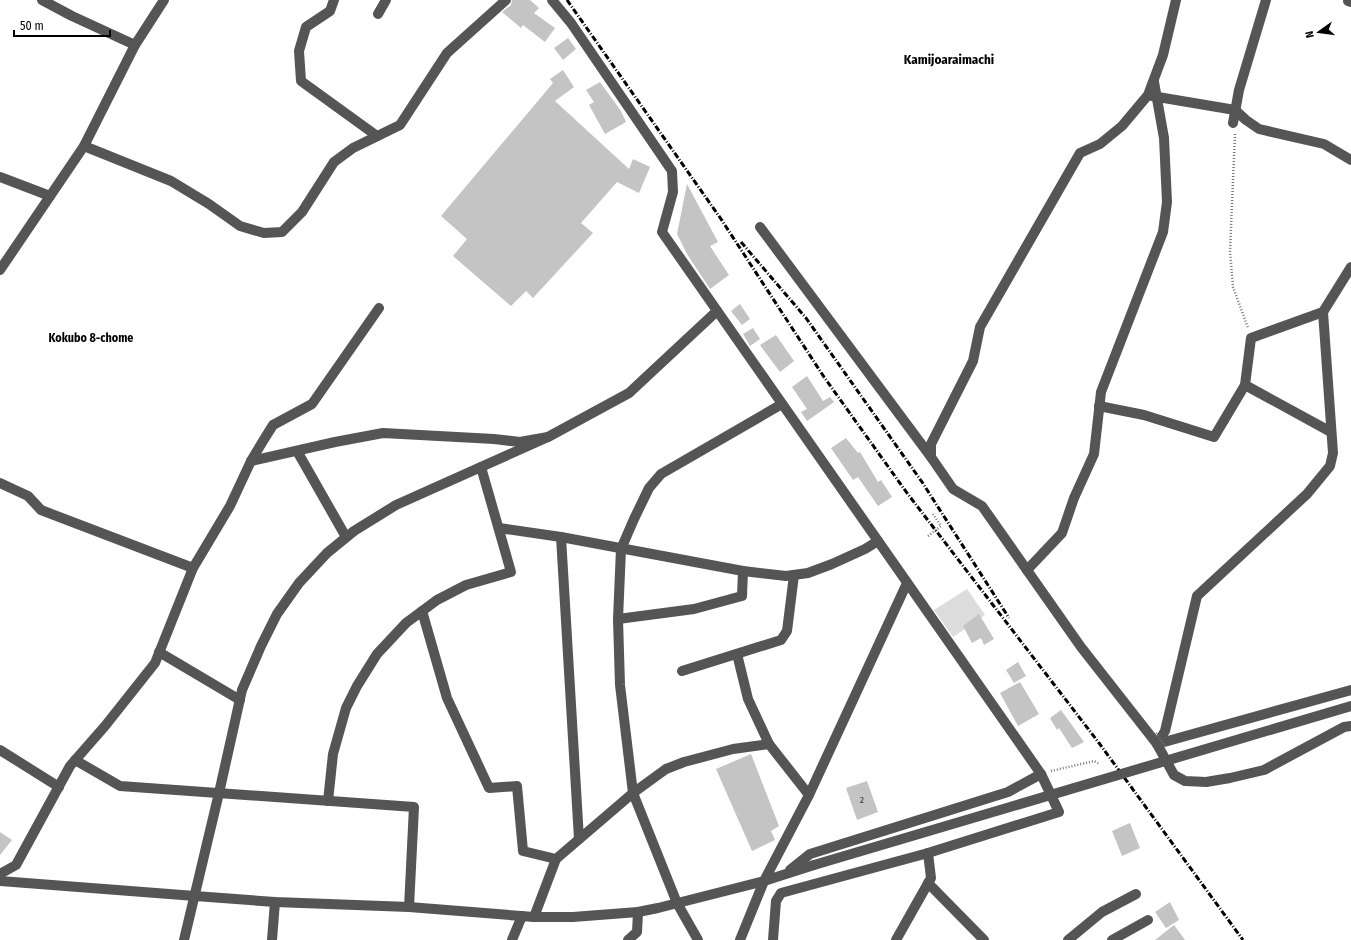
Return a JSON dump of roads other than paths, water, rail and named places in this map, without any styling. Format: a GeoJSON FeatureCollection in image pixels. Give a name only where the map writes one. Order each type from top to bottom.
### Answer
{"type":"FeatureCollection","features":[{"type":"Feature","properties":{"kind":"street"},"geometry":{"type":"LineString","coordinates":[[42,0],[72,16],[136,45]]}},
{"type":"Feature","properties":{"kind":"street"},"geometry":{"type":"LineString","coordinates":[[0,270],[84,146],[136,45],[164,0]]}},
{"type":"Feature","properties":{"kind":"street"},"geometry":{"type":"LineString","coordinates":[[334,0],[330,11],[306,27],[299,51],[301,81],[377,136]]}},
{"type":"Feature","properties":{"kind":"street"},"geometry":{"type":"LineString","coordinates":[[378,14],[386,0]]}},
{"type":"Feature","properties":{"kind":"street"},"geometry":{"type":"LineString","coordinates":[[84,146],[171,181],[209,204],[240,226],[264,233],[282,232],[302,212],[334,162],[353,148],[400,125],[447,53],[506,0]]}},
{"type":"Feature","properties":{"kind":"street"},"geometry":{"type":"LineString","coordinates":[[552,0],[571,23],[672,171],[673,192],[662,232],[1040,774],[1059,812],[928,852],[781,893],[776,901],[773,940]]}},
{"type":"Feature","properties":{"kind":"street"},"geometry":{"type":"LineString","coordinates":[[1026,570],[1062,533],[1074,498],[1094,454],[1101,392],[1163,232],[1167,202],[1164,138],[1152,96],[1154,80],[1163,54],[1176,0]]}},
{"type":"Feature","properties":{"kind":"street"},"geometry":{"type":"LineString","coordinates":[[1233,123],[1240,90],[1266,0]]}},
{"type":"Feature","properties":{"kind":"street"},"geometry":{"type":"LineString","coordinates":[[1349,0],[1348,1],[1351,2]]}},
{"type":"Feature","properties":{"kind":"street"},"geometry":{"type":"LineString","coordinates":[[1152,96],[1236,110],[1246,120],[1259,129],[1324,144],[1351,160]]}},
{"type":"Feature","properties":{"kind":"street"},"geometry":{"type":"LineString","coordinates":[[931,457],[931,444],[973,361],[980,327],[1080,153],[1100,144],[1122,126],[1152,96]]}},
{"type":"Feature","properties":{"kind":"street"},"geometry":{"type":"LineString","coordinates":[[0,177],[50,196]]}},
{"type":"Feature","properties":{"kind":"street"},"geometry":{"type":"LineString","coordinates":[[760,227],[931,457],[953,489],[982,506],[1081,647],[1161,745],[1174,775],[1185,781],[1206,782],[1264,770],[1344,727],[1351,726]]}},
{"type":"Feature","properties":{"kind":"street"},"geometry":{"type":"LineString","coordinates":[[1161,745],[1197,596],[1307,494],[1330,466],[1332,452],[1323,312],[1351,267]]}},
{"type":"Feature","properties":{"kind":"street"},"geometry":{"type":"LineString","coordinates":[[0,874],[16,865],[70,766],[105,726],[155,663],[193,568],[230,506],[251,461],[273,425],[312,404],[380,308]]}},
{"type":"Feature","properties":{"kind":"street"},"geometry":{"type":"LineString","coordinates":[[184,940],[242,690],[277,614],[299,583],[327,553],[354,530],[396,505],[548,437],[629,393],[717,311]]}},
{"type":"Feature","properties":{"kind":"street"},"geometry":{"type":"LineString","coordinates":[[1099,406],[1144,415],[1214,437],[1245,385],[1251,338],[1323,312]]}},
{"type":"Feature","properties":{"kind":"street"},"geometry":{"type":"LineString","coordinates":[[1245,385],[1331,432]]}},
{"type":"Feature","properties":{"kind":"street"},"geometry":{"type":"LineString","coordinates":[[698,940],[677,903],[634,793],[620,685],[618,619],[621,549],[649,488],[661,474],[782,404]]}},
{"type":"Feature","properties":{"kind":"street"},"geometry":{"type":"LineString","coordinates":[[251,461],[383,433],[520,442],[548,437]]}},
{"type":"Feature","properties":{"kind":"street"},"geometry":{"type":"LineString","coordinates":[[297,451],[346,537]]}},
{"type":"Feature","properties":{"kind":"street"},"geometry":{"type":"LineString","coordinates":[[328,801],[333,754],[346,708],[357,686],[377,654],[406,623],[437,600],[466,585],[512,572],[481,467]]}},
{"type":"Feature","properties":{"kind":"street"},"geometry":{"type":"LineString","coordinates":[[0,483],[28,496],[41,510],[193,568]]}},
{"type":"Feature","properties":{"kind":"street"},"geometry":{"type":"LineString","coordinates":[[499,528],[561,537],[744,571],[786,576],[808,573],[832,564],[865,549],[878,541]]}},
{"type":"Feature","properties":{"kind":"street"},"geometry":{"type":"LineString","coordinates":[[561,537],[579,839]]}},
{"type":"Feature","properties":{"kind":"street"},"geometry":{"type":"LineString","coordinates":[[618,619],[694,609],[742,596],[744,571]]}},
{"type":"Feature","properties":{"kind":"street"},"geometry":{"type":"LineString","coordinates":[[682,670],[781,640],[787,631],[794,575]]}},
{"type":"Feature","properties":{"kind":"street"},"geometry":{"type":"LineString","coordinates":[[744,937],[764,881],[809,795],[907,583]]}},
{"type":"Feature","properties":{"kind":"street"},"geometry":{"type":"LineString","coordinates":[[422,611],[447,698],[489,788],[517,786],[523,851],[556,859]]}},
{"type":"Feature","properties":{"kind":"street"},"geometry":{"type":"LineString","coordinates":[[159,652],[240,700]]}},
{"type":"Feature","properties":{"kind":"street"},"geometry":{"type":"LineString","coordinates":[[737,654],[748,699],[769,744],[809,795]]}},
{"type":"Feature","properties":{"kind":"street"},"geometry":{"type":"LineString","coordinates":[[1161,745],[1351,690]]}},
{"type":"Feature","properties":{"kind":"street"},"geometry":{"type":"LineString","coordinates":[[0,881],[275,902],[409,907],[534,917],[573,917],[638,912],[764,881],[814,864],[1351,706]]}},
{"type":"Feature","properties":{"kind":"street"},"geometry":{"type":"LineString","coordinates":[[534,917],[556,859],[634,793],[666,769],[684,762],[733,749],[769,744]]}},
{"type":"Feature","properties":{"kind":"street"},"geometry":{"type":"LineString","coordinates":[[0,750],[59,786]]}},
{"type":"Feature","properties":{"kind":"street"},"geometry":{"type":"LineString","coordinates":[[75,760],[120,786],[414,807],[409,907]]}},
{"type":"Feature","properties":{"kind":"street"},"geometry":{"type":"LineString","coordinates":[[786,874],[810,854],[1008,792],[1040,774]]}},
{"type":"Feature","properties":{"kind":"street"},"geometry":{"type":"LineString","coordinates":[[896,940],[931,878],[928,852]]}},
{"type":"Feature","properties":{"kind":"street"},"geometry":{"type":"LineString","coordinates":[[928,883],[984,940]]}},
{"type":"Feature","properties":{"kind":"street"},"geometry":{"type":"LineString","coordinates":[[1068,940],[1102,912],[1136,894]]}},
{"type":"Feature","properties":{"kind":"street"},"geometry":{"type":"LineString","coordinates":[[272,940],[275,902]]}},
{"type":"Feature","properties":{"kind":"street"},"geometry":{"type":"LineString","coordinates":[[628,940],[637,932],[638,912]]}},
{"type":"Feature","properties":{"kind":"street"},"geometry":{"type":"LineString","coordinates":[[512,940],[522,916]]}},
{"type":"Feature","properties":{"kind":"street"},"geometry":{"type":"LineString","coordinates":[[1112,940],[1148,920]]}},
{"type":"Feature","properties":{"kind":"railway"},"geometry":{"type":"LineString","coordinates":[[567,0],[721,219],[824,377],[907,493],[1099,743],[1243,940]]}},
{"type":"Feature","properties":{"kind":"railway"},"geometry":{"type":"LineString","coordinates":[[741,242],[806,318],[922,482],[1009,618]]}},
{"type":"Feature","properties":{"kind":"district","name":"Kamijoaraimachi"},"geometry":{"type":"Point","coordinates":[949,59]}},
{"type":"Feature","properties":{"kind":"district","name":"Kokubo 8-chome"},"geometry":{"type":"Point","coordinates":[91,338]}}]}
